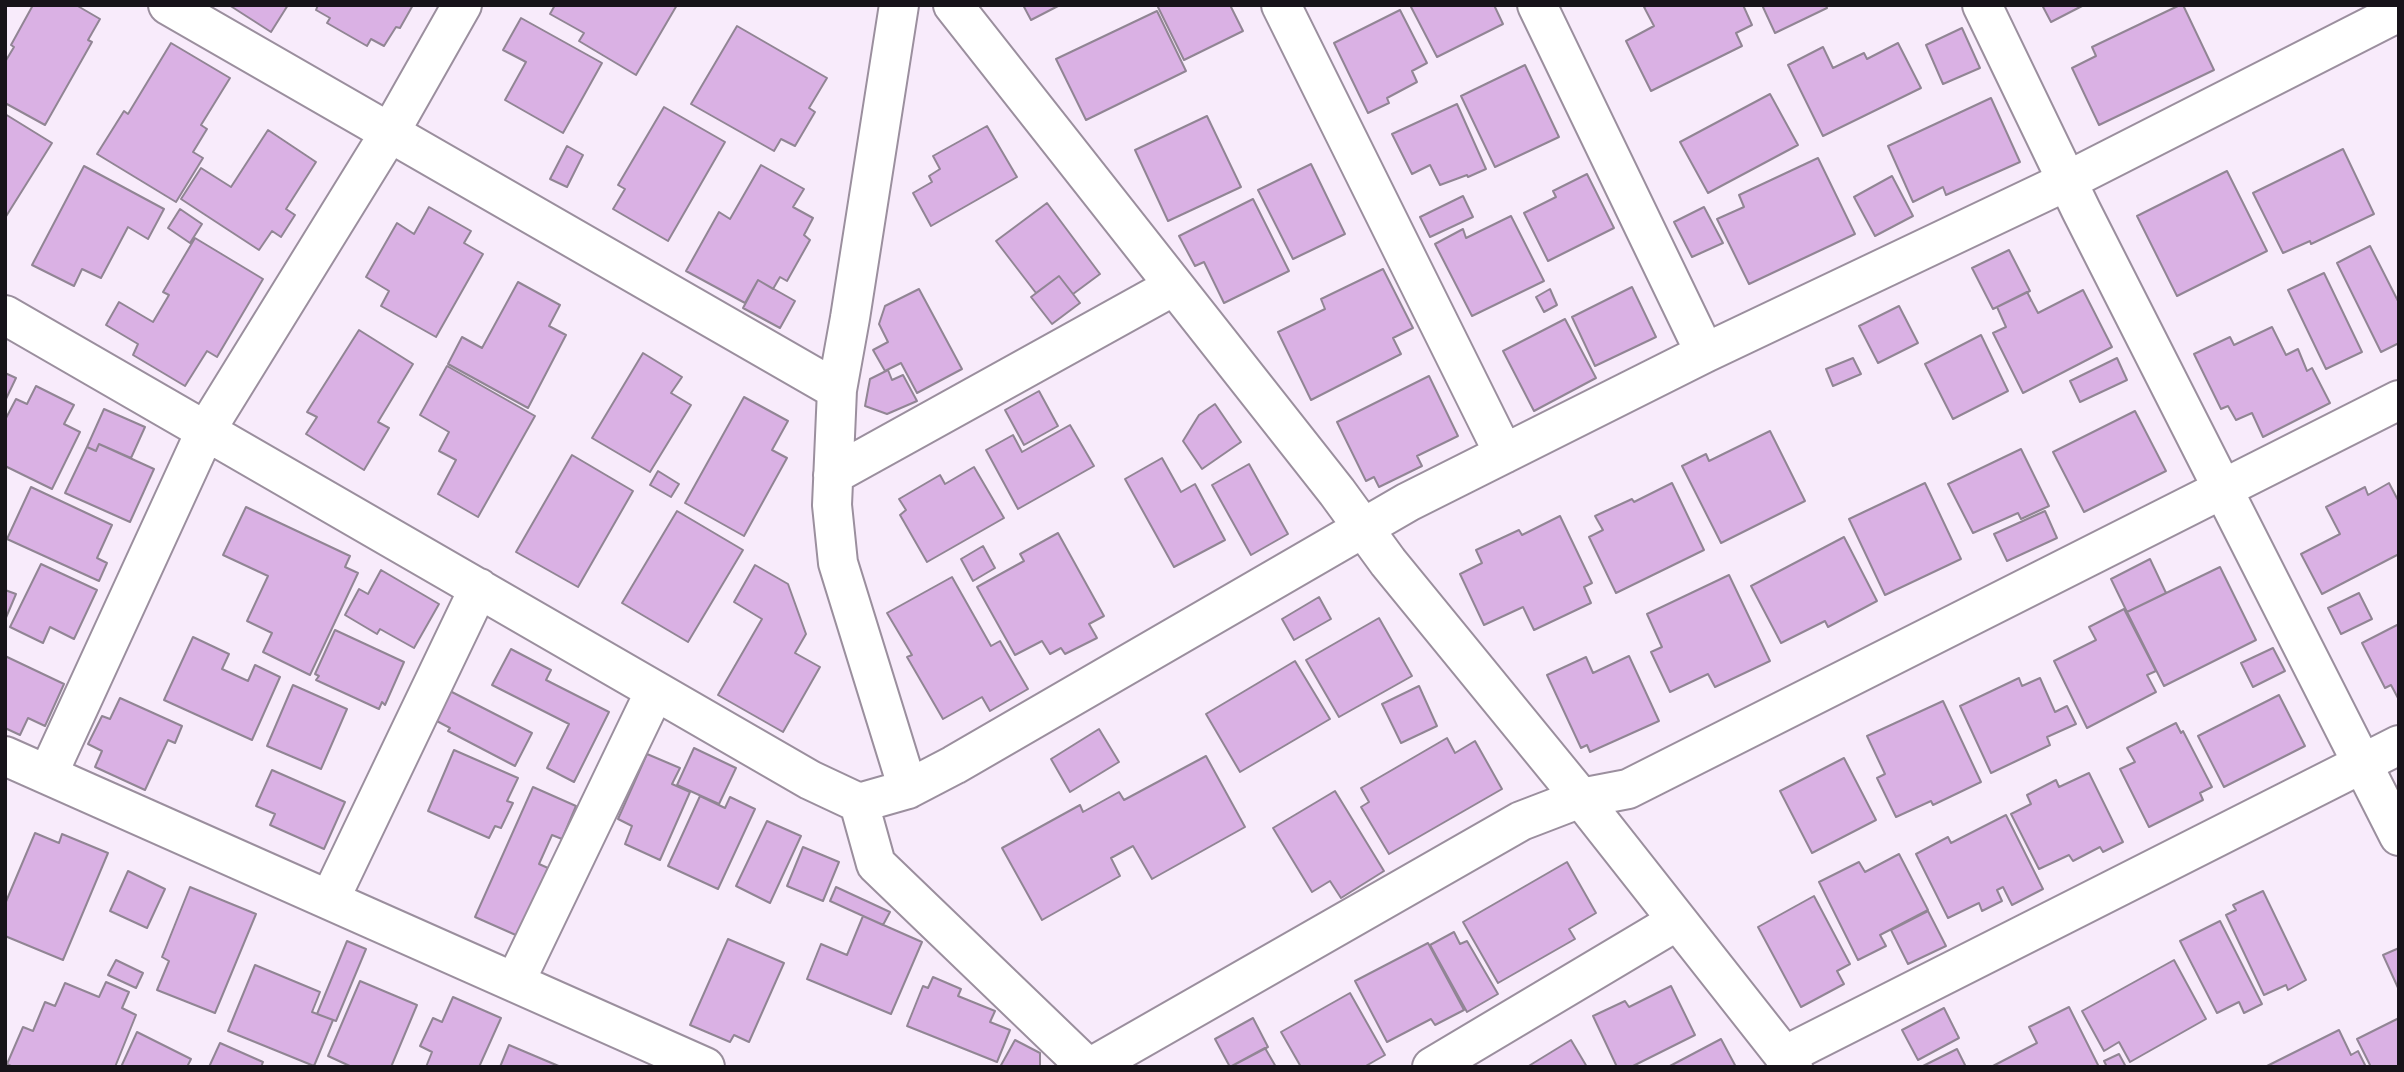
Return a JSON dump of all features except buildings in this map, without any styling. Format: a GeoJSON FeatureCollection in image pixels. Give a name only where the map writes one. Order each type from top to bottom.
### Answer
{"type":"FeatureCollection","features":[{"type":"Feature","properties":{"kind":"street"},"geometry":{"type":"LineString","coordinates":[[168,5],[837,390]]}},
{"type":"Feature","properties":{"kind":"street"},"geometry":{"type":"LineString","coordinates":[[48,774],[206,430],[390,132],[462,5]]}},
{"type":"Feature","properties":{"kind":"street"},"geometry":{"type":"LineString","coordinates":[[899,5],[837,390],[832,505],[838,563],[908,789]]}},
{"type":"Feature","properties":{"kind":"street"},"geometry":{"type":"LineString","coordinates":[[953,5],[1363,526],[1388,562],[1789,1061],[2399,745]]}},
{"type":"Feature","properties":{"kind":"street"},"geometry":{"type":"LineString","coordinates":[[1281,5],[1504,454]]}},
{"type":"Feature","properties":{"kind":"street"},"geometry":{"type":"LineString","coordinates":[[1537,5],[1705,353]]}},
{"type":"Feature","properties":{"kind":"street"},"geometry":{"type":"LineString","coordinates":[[1982,5],[2067,181],[2399,836]]}},
{"type":"Feature","properties":{"kind":"street"},"geometry":{"type":"LineString","coordinates":[[5,315],[810,780],[859,803],[908,789],[1313,558],[1363,526],[1705,353],[2067,181],[2399,12],[2396,5]]}},
{"type":"Feature","properties":{"kind":"street"},"geometry":{"type":"LineString","coordinates":[[833,475],[1174,286]]}},
{"type":"Feature","properties":{"kind":"street"},"geometry":{"type":"LineString","coordinates":[[859,803],[876,864],[1089,1067],[1521,821],[1581,799],[1628,789],[2399,400]]}},
{"type":"Feature","properties":{"kind":"street"},"geometry":{"type":"LineString","coordinates":[[330,899],[479,588]]}},
{"type":"Feature","properties":{"kind":"street"},"geometry":{"type":"LineString","coordinates":[[515,982],[655,691]]}},
{"type":"Feature","properties":{"kind":"street"},"geometry":{"type":"LineString","coordinates":[[5,756],[705,1067]]}},
{"type":"Feature","properties":{"kind":"street"},"geometry":{"type":"LineString","coordinates":[[1432,1067],[1677,920]]}}]}
